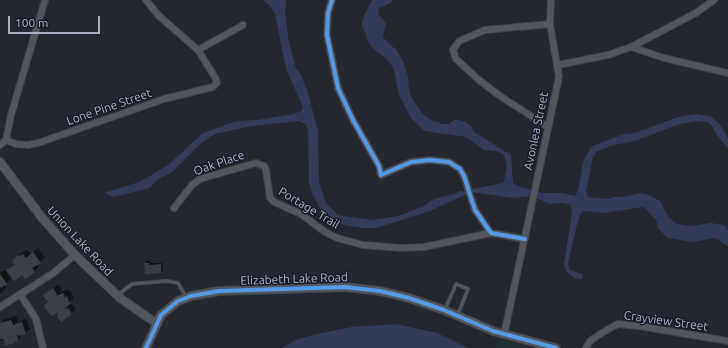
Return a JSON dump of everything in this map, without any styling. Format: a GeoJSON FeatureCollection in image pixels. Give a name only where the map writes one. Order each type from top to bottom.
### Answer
{"type":"FeatureCollection","features":[{"type":"Feature","properties":{"kind":"street"},"geometry":{"type":"LineString","coordinates":[[0,145],[6,140],[11,115],[45,0]]}},
{"type":"Feature","properties":{"kind":"street"},"geometry":{"type":"LineString","coordinates":[[146,0],[158,16],[198,50],[243,25]]}},
{"type":"Feature","properties":{"kind":"street"},"geometry":{"type":"LineString","coordinates":[[332,0],[328,13],[327,35],[338,88],[353,120],[379,166],[381,176],[411,162],[430,160],[449,162],[460,169],[464,176],[475,210],[491,233],[525,239]]}},
{"type":"Feature","properties":{"kind":"street"},"geometry":{"type":"LineString","coordinates":[[558,65],[608,54],[631,47],[685,18],[714,0]]}},
{"type":"Feature","properties":{"kind":"street","name":"Avonlea Street"},"geometry":{"type":"LineString","coordinates":[[504,335],[559,77],[550,24],[551,1]]}},
{"type":"Feature","properties":{"kind":"street"},"geometry":{"type":"LineString","coordinates":[[548,127],[500,96],[479,80],[456,59],[453,50],[459,41],[485,30],[550,24]]}},
{"type":"Feature","properties":{"kind":"street"},"geometry":{"type":"LineString","coordinates":[[631,47],[664,58],[728,73]]}},
{"type":"Feature","properties":{"kind":"street","name":"Lone Pine Street"},"geometry":{"type":"LineString","coordinates":[[6,140],[16,144],[28,145],[38,143],[164,99],[198,92],[213,87],[217,83],[210,67],[198,50]]}},
{"type":"Feature","properties":{"kind":"street","name":"Union Lake Road"},"geometry":{"type":"LineString","coordinates":[[0,162],[43,219],[75,255],[117,296],[156,323]]}},
{"type":"Feature","properties":{"kind":"street","name":"Oak Place"},"geometry":{"type":"LineString","coordinates":[[174,208],[192,185],[200,179],[251,163],[260,163]]}},
{"type":"Feature","properties":{"kind":"street","name":"Portage Trail"},"geometry":{"type":"LineString","coordinates":[[260,163],[266,170],[270,198],[274,202],[301,214],[325,232],[338,238],[363,245],[424,248],[491,233]]}},
{"type":"Feature","properties":{"kind":"street"},"geometry":{"type":"LineString","coordinates":[[0,307],[62,267],[75,255]]}},
{"type":"Feature","properties":{"kind":"street","name":"Elizabeth Lake Road"},"geometry":{"type":"LineString","coordinates":[[146,348],[156,323],[164,311],[186,297],[219,292],[352,288],[396,295],[444,310],[504,335],[556,348]]}},
{"type":"Feature","properties":{"kind":"street"},"geometry":{"type":"LineString","coordinates":[[20,294],[36,319],[43,348]]}},
{"type":"Feature","properties":{"kind":"street","name":"Crayview Street"},"geometry":{"type":"LineString","coordinates":[[586,348],[591,340],[618,324],[639,326],[728,341]]}},
{"type":"Feature","properties":{"kind":"lane"},"geometry":{"type":"LineString","coordinates":[[117,296],[127,286],[132,284],[167,281],[178,283],[186,297]]}},
{"type":"Feature","properties":{"kind":"lane"},"geometry":{"type":"LineString","coordinates":[[444,310],[456,284],[468,289],[457,316]]}},
{"type":"Feature","properties":{"kind":"shaded area"},"geometry":{"type":"Polygon","coordinates":[[[498,339],[530,348],[496,348],[498,339]]]}},
{"type":"Feature","properties":{"kind":"water"},"geometry":{"type":"Polygon","coordinates":[[[263,0],[286,0],[285,13],[289,43],[296,68],[301,75],[308,93],[318,131],[319,182],[326,203],[338,215],[371,220],[399,216],[426,205],[437,198],[455,194],[460,191],[466,192],[473,189],[503,183],[504,181],[507,165],[504,155],[497,151],[484,150],[466,137],[424,131],[411,118],[399,95],[394,70],[389,61],[370,46],[362,25],[363,18],[372,0],[392,0],[391,3],[379,8],[378,14],[386,23],[383,37],[394,48],[396,48],[402,59],[408,76],[411,97],[422,113],[429,119],[443,124],[449,124],[455,119],[466,122],[471,126],[474,132],[511,155],[513,183],[518,186],[543,193],[563,193],[575,196],[578,191],[583,162],[591,147],[623,134],[635,133],[678,117],[697,114],[710,116],[720,124],[728,138],[728,149],[712,126],[707,122],[697,121],[680,124],[635,141],[610,146],[596,152],[593,157],[586,192],[588,197],[608,199],[641,193],[649,195],[660,201],[669,218],[677,224],[691,226],[711,223],[724,225],[728,231],[728,246],[715,238],[693,242],[668,238],[658,228],[656,220],[644,207],[603,213],[584,211],[581,212],[576,228],[568,264],[570,270],[582,274],[583,278],[580,279],[574,278],[566,271],[564,264],[572,213],[571,205],[563,203],[550,204],[531,196],[513,198],[471,192],[430,211],[376,228],[363,228],[344,225],[329,218],[322,212],[313,195],[309,183],[308,130],[305,124],[299,121],[252,126],[215,134],[201,143],[172,172],[157,180],[149,188],[114,197],[104,193],[139,182],[150,176],[168,165],[203,133],[237,121],[257,120],[294,114],[301,111],[303,107],[286,69],[275,14],[270,6],[263,0]]]}},
{"type":"Feature","properties":{"kind":"water"},"geometry":{"type":"Polygon","coordinates":[[[396,324],[437,333],[468,348],[281,348],[298,339],[317,334],[352,327],[396,324]]]}},
{"type":"Feature","properties":{"kind":"building"},"geometry":{"type":"Polygon","coordinates":[[[33,252],[41,263],[32,268],[35,272],[25,279],[22,275],[14,281],[6,270],[15,265],[12,261],[18,255],[23,254],[26,258],[33,252]]]}},
{"type":"Feature","properties":{"kind":"building"},"geometry":{"type":"Polygon","coordinates":[[[144,263],[149,263],[149,265],[161,264],[161,273],[145,274],[144,263]]]}},
{"type":"Feature","properties":{"kind":"building"},"geometry":{"type":"Polygon","coordinates":[[[0,274],[7,284],[1,288],[0,287],[0,274]]]}},
{"type":"Feature","properties":{"kind":"building"},"geometry":{"type":"Polygon","coordinates":[[[53,288],[57,294],[56,296],[63,293],[65,297],[67,296],[70,304],[65,309],[68,308],[72,314],[61,322],[57,316],[58,313],[51,316],[44,306],[49,301],[47,301],[43,295],[53,288]]]}},
{"type":"Feature","properties":{"kind":"building"},"geometry":{"type":"Polygon","coordinates":[[[11,320],[14,326],[15,324],[22,322],[26,334],[19,336],[17,334],[18,341],[13,343],[14,344],[5,345],[4,339],[0,339],[0,323],[11,320]]]}},
{"type":"Feature","properties":{"kind":"cycle path"},"geometry":{"type":"LineString","coordinates":[[332,0],[328,13],[327,35],[338,88],[353,120],[379,166],[381,175],[411,162],[430,160],[449,162],[460,169],[464,176],[475,210],[491,233],[525,239]]}},
{"type":"Feature","properties":{"kind":"cycle path"},"geometry":{"type":"LineString","coordinates":[[146,348],[161,315],[178,301],[191,296],[219,291],[345,287],[380,291],[409,298],[444,310],[493,331],[556,348]]}}]}
